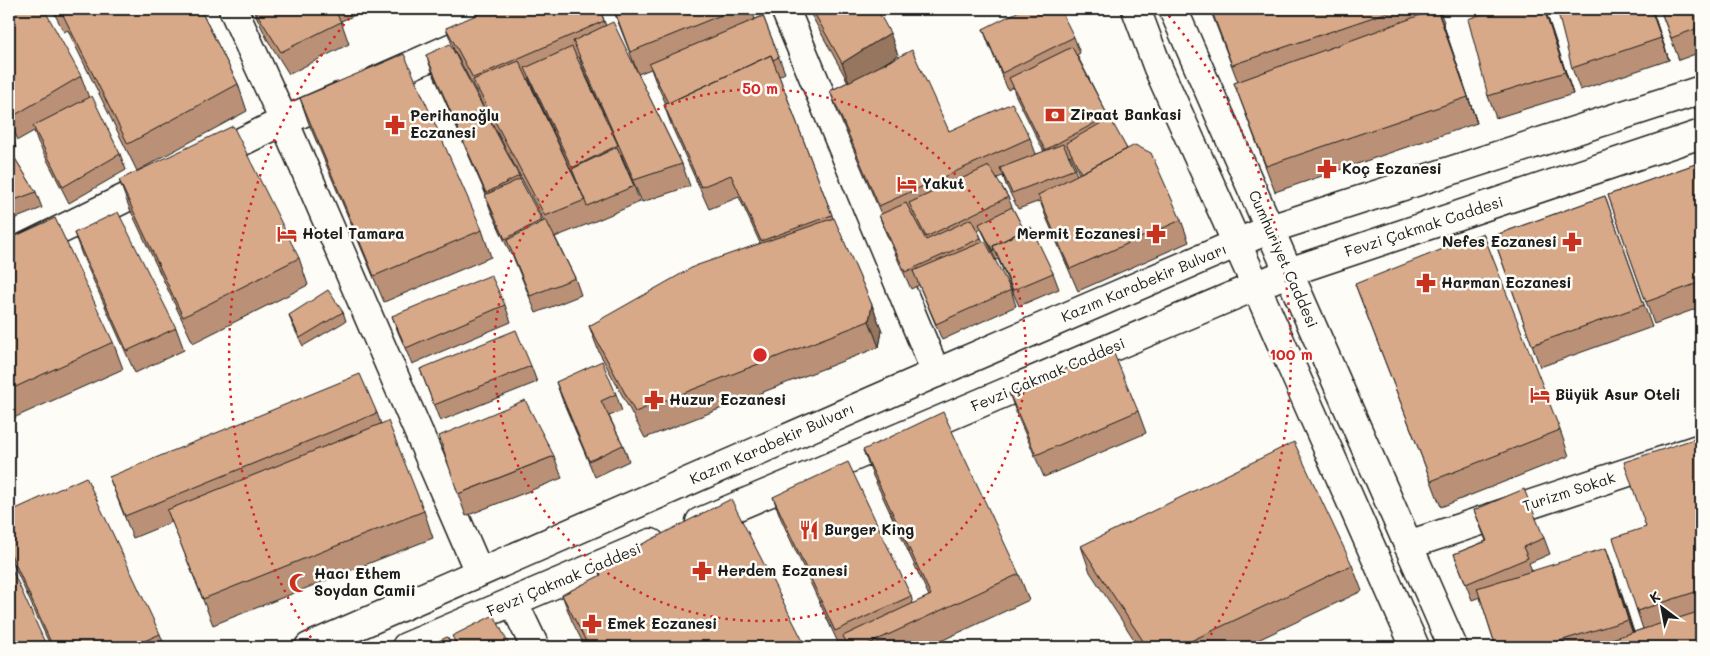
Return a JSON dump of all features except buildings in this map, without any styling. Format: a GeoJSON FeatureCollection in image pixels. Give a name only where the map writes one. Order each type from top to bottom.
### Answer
{"type":"FeatureCollection","features":[{"type":"Feature","properties":{"kind":"main road"},"geometry":{"type":"LineString","coordinates":[[233,9],[284,121],[479,572]]}},
{"type":"Feature","properties":{"kind":"main road"},"geometry":{"type":"LineString","coordinates":[[9,256],[284,121],[539,9]]}},
{"type":"Feature","properties":{"kind":"main road"},"geometry":{"type":"LineString","coordinates":[[785,9],[936,373]]}},
{"type":"Feature","properties":{"kind":"main road"},"geometry":{"type":"LineString","coordinates":[[1136,9],[1158,68],[1414,647]]}},
{"type":"Feature","properties":{"kind":"main road","name":"Cumhuriyet Caddesi"},"geometry":{"type":"LineString","coordinates":[[1172,9],[1453,647]]}},
{"type":"Feature","properties":{"kind":"main road"},"geometry":{"type":"LineString","coordinates":[[1236,244],[1270,230],[1701,90]]}},
{"type":"Feature","properties":{"kind":"main road","name":"Fevzi Çakmak Caddesi"},"geometry":{"type":"LineString","coordinates":[[406,647],[1289,272],[1701,134]]}},
{"type":"Feature","properties":{"kind":"main road","name":"Kazım Karabekir Bulvarı"},"geometry":{"type":"LineString","coordinates":[[309,647],[1236,244]]}},
{"type":"Feature","properties":{"kind":"main road","name":"Turizm Sokak"},"geometry":{"type":"LineString","coordinates":[[1408,545],[1701,448]]}},
{"type":"Feature","properties":{"kind":"main road"},"geometry":{"type":"LineString","coordinates":[[513,601],[536,647]]}},
{"type":"Feature","properties":{"kind":"place","name":"Ziraat Bankasi"},"geometry":{"type":"Point","coordinates":[1055,115]}},
{"type":"Feature","properties":{"kind":"place","name":"Perihanoğlu Eczanesi"},"geometry":{"type":"Point","coordinates":[395,125]}},
{"type":"Feature","properties":{"kind":"place","name":"Koç Eczanesi"},"geometry":{"type":"Point","coordinates":[1327,169]}},
{"type":"Feature","properties":{"kind":"place","name":"Yakut"},"geometry":{"type":"Point","coordinates":[907,184]}},
{"type":"Feature","properties":{"kind":"place","name":"Hotel Tamara"},"geometry":{"type":"Point","coordinates":[287,234]}},
{"type":"Feature","properties":{"kind":"place","name":"Mermit Eczanesi"},"geometry":{"type":"Point","coordinates":[1156,234]}},
{"type":"Feature","properties":{"kind":"place","name":"Nefes Eczanesi"},"geometry":{"type":"Point","coordinates":[1572,242]}},
{"type":"Feature","properties":{"kind":"place","name":"Harman Eczanesi"},"geometry":{"type":"Point","coordinates":[1426,283]}},
{"type":"Feature","properties":{"kind":"place","name":"Büyük Asur Oteli"},"geometry":{"type":"Point","coordinates":[1540,395]}},
{"type":"Feature","properties":{"kind":"place","name":"Huzur Eczanesi"},"geometry":{"type":"Point","coordinates":[654,400]}},
{"type":"Feature","properties":{"kind":"place","name":"Burger King"},"geometry":{"type":"Point","coordinates":[809,530]}},
{"type":"Feature","properties":{"kind":"place","name":"Herdem Eczanesi"},"geometry":{"type":"Point","coordinates":[702,571]}},
{"type":"Feature","properties":{"kind":"place","name":"Hacı Ethem Soydan Camii"},"geometry":{"type":"Point","coordinates":[299,583]}},
{"type":"Feature","properties":{"kind":"place","name":"Emek Eczanesi"},"geometry":{"type":"Point","coordinates":[592,624]}}]}
